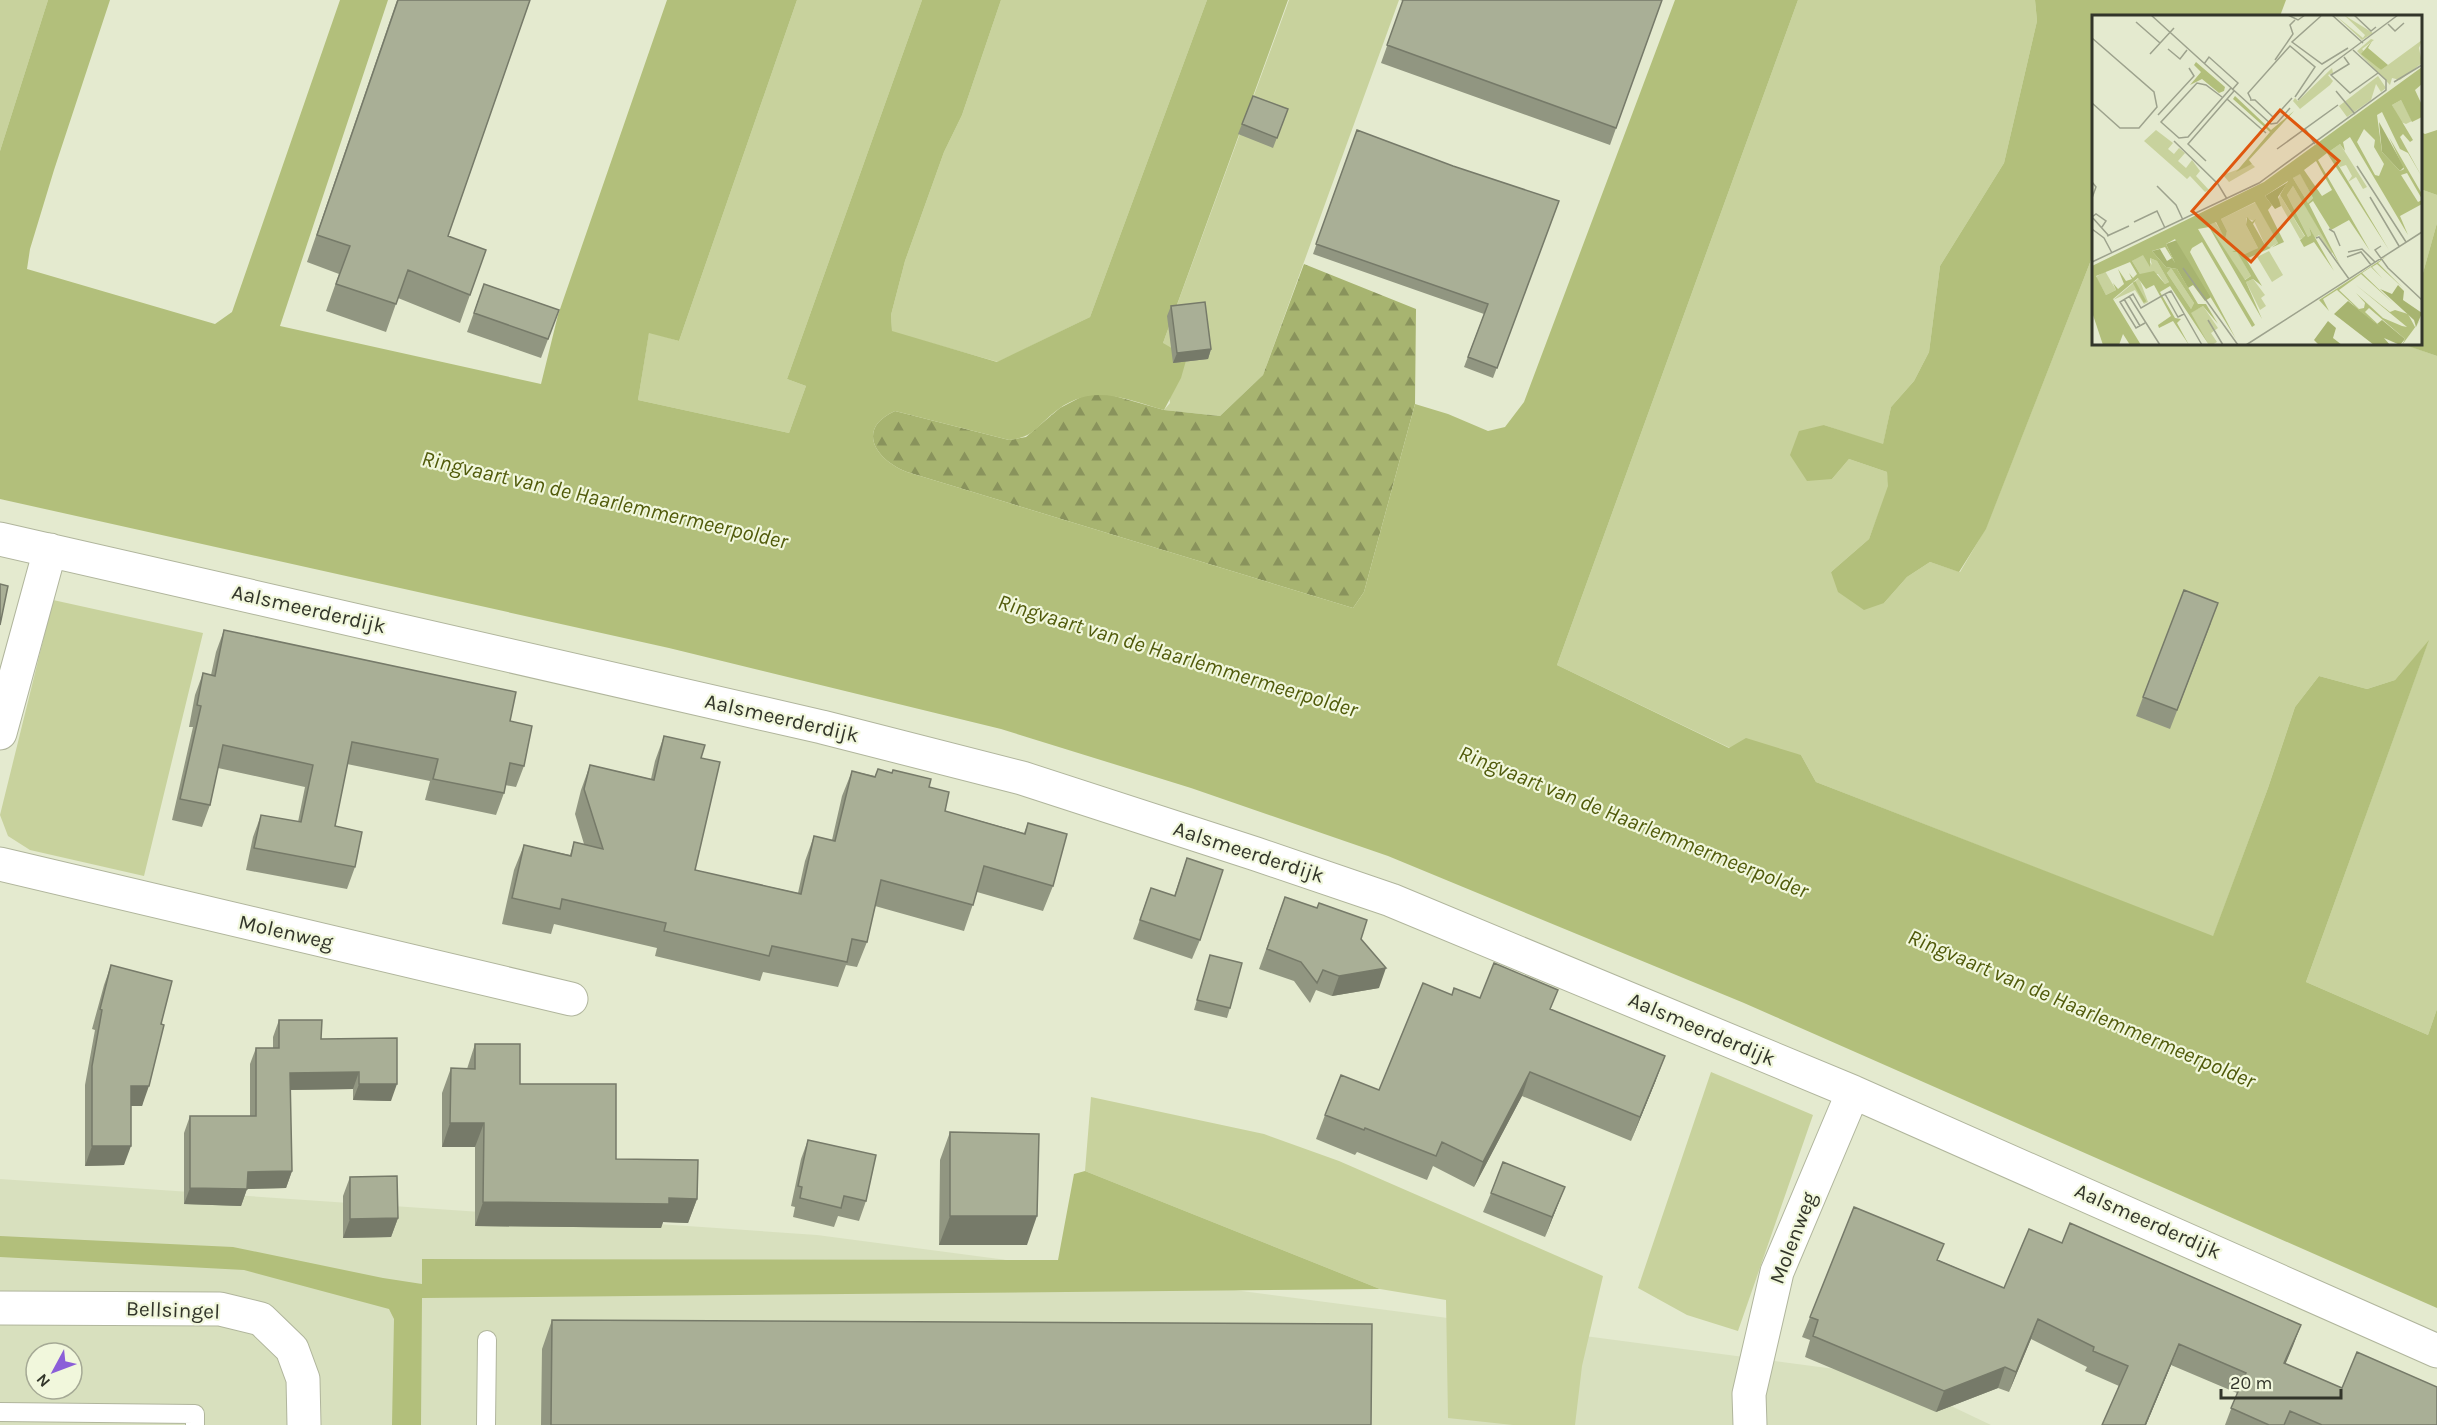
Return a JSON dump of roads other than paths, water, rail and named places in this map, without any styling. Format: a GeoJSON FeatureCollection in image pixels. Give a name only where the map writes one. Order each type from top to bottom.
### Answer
{"type":"FeatureCollection","features":[{"type":"Feature","properties":{"kind":"street","name":"Aalsmeerderdijk"},"geometry":{"type":"LineString","coordinates":[[0,539],[822,727],[1022,778],[1256,854],[1391,900],[1853,1092],[2437,1351]]}},
{"type":"Feature","properties":{"kind":"street"},"geometry":{"type":"LineString","coordinates":[[0,733],[50,550]]}},
{"type":"Feature","properties":{"kind":"street","name":"Molenweg"},"geometry":{"type":"LineString","coordinates":[[0,864],[572,999]]}},
{"type":"Feature","properties":{"kind":"street","name":"Molenweg"},"geometry":{"type":"LineString","coordinates":[[1750,1425],[1749,1394],[1776,1272],[1853,1092]]}},
{"type":"Feature","properties":{"kind":"street","name":"Bellsingel"},"geometry":{"type":"LineString","coordinates":[[0,1308],[220,1309],[261,1320],[292,1349],[303,1379],[304,1425]]}},
{"type":"Feature","properties":{"kind":"lane"},"geometry":{"type":"LineString","coordinates":[[486,1425],[487,1340]]}},
{"type":"Feature","properties":{"kind":"lane"},"geometry":{"type":"LineString","coordinates":[[0,1412],[195,1414],[195,1425]]}},
{"type":"Feature","properties":{"kind":"water","name":"Ringvaart van de Haarlemmermeerpolder"},"geometry":{"type":"Polygon","coordinates":[[[48,0],[110,0],[54,170],[30,249],[27,269],[215,324],[232,312],[340,0],[388,0],[280,326],[541,384],[558,315],[667,0],[797,0],[679,341],[649,333],[638,400],[789,433],[806,386],[787,379],[922,0],[1001,0],[962,115],[944,152],[905,261],[891,315],[892,331],[997,362],[1090,317],[1207,0],[1288,0],[1163,343],[1187,357],[1181,378],[1164,410],[1120,397],[1093,395],[1079,398],[1065,405],[1032,432],[1009,440],[895,411],[883,418],[876,426],[873,435],[874,444],[886,460],[907,472],[1353,608],[1364,592],[1415,404],[1448,414],[1488,431],[1505,427],[1524,402],[1675,0],[1798,0],[1557,665],[1729,748],[1746,738],[1801,755],[1816,782],[2213,936],[2268,788],[2295,707],[2319,676],[2367,689],[2395,680],[2429,640],[2306,982],[2428,1035],[2437,1009],[2437,1308],[1744,1003],[1388,856],[1191,788],[1001,729],[669,648],[0,499],[0,151],[48,0]]]}},
{"type":"Feature","properties":{"kind":"water"},"geometry":{"type":"Polygon","coordinates":[[[2035,0],[2286,0],[2280,15],[2092,15],[2092,258],[1986,529],[1959,572],[1930,562],[1907,577],[1884,603],[1864,610],[1838,592],[1831,572],[1869,539],[1888,486],[1887,472],[1849,459],[1832,479],[1807,481],[1790,455],[1799,431],[1824,425],[1883,444],[1891,407],[1914,381],[1929,352],[1940,266],[2004,163],[2037,21],[2035,0]]]}},
{"type":"Feature","properties":{"kind":"water"},"geometry":{"type":"Polygon","coordinates":[[[2437,130],[2437,195],[2422,190],[2422,132],[2425,134],[2437,130]]]}},
{"type":"Feature","properties":{"kind":"water"},"geometry":{"type":"Polygon","coordinates":[[[2437,223],[2437,356],[2408,346],[2422,345],[2422,276],[2437,223]]]}},
{"type":"Feature","properties":{"kind":"water"},"geometry":{"type":"Polygon","coordinates":[[[1085,1171],[1380,1289],[422,1298],[421,1425],[392,1425],[394,1319],[389,1309],[244,1270],[0,1257],[0,1236],[233,1247],[422,1284],[422,1259],[1058,1260],[1074,1174],[1085,1171]]]}}]}
